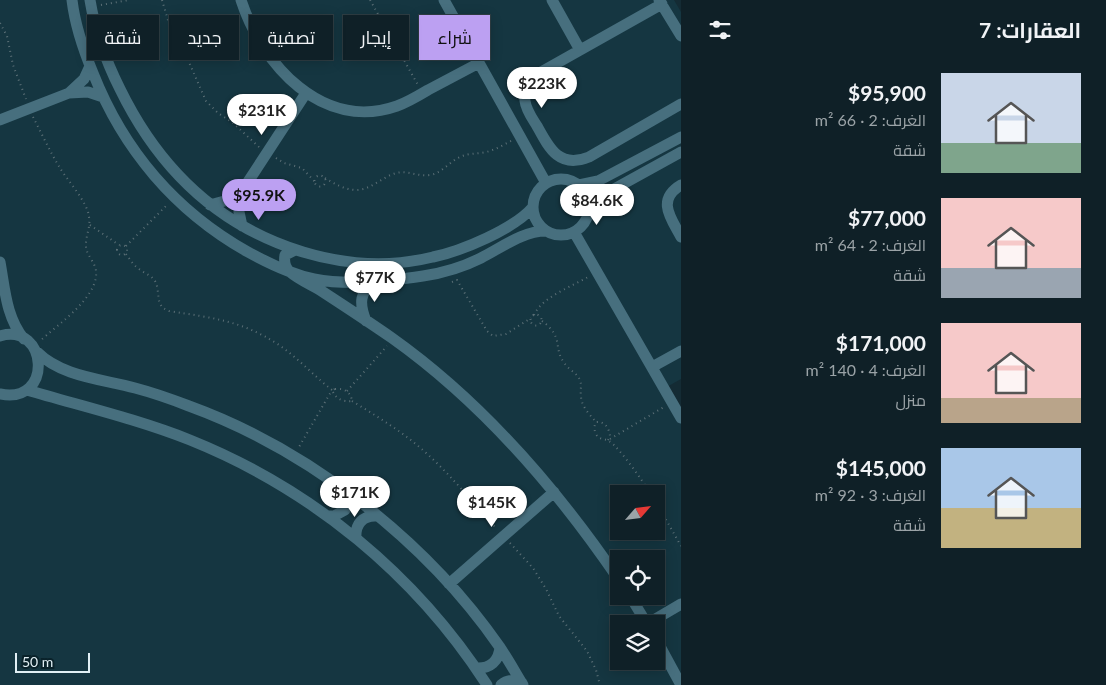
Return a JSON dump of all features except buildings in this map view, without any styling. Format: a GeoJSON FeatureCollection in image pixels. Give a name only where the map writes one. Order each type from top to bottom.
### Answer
{"type":"FeatureCollection","features":[{"type":"Feature","properties":{"kind":"street"},"geometry":{"type":"LineString","coordinates":[[72,0],[77,28],[90,66],[114,119],[137,155],[174,198],[215,232],[265,261],[289,272],[393,339],[428,367],[485,418],[527,461],[554,492],[610,567]]}},
{"type":"Feature","properties":{"kind":"street"},"geometry":{"type":"LineString","coordinates":[[241,0],[252,26],[271,56],[289,79],[306,93],[337,108],[373,111],[397,106],[479,63]]}},
{"type":"Feature","properties":{"kind":"street"},"geometry":{"type":"LineString","coordinates":[[444,0],[546,183]]}},
{"type":"Feature","properties":{"kind":"street"},"geometry":{"type":"LineString","coordinates":[[552,0],[580,50]]}},
{"type":"Feature","properties":{"kind":"street"},"geometry":{"type":"LineString","coordinates":[[681,36],[660,2],[534,76],[525,92],[525,100],[528,110],[549,148],[560,158],[574,161],[588,157],[681,104]]}},
{"type":"Feature","properties":{"kind":"street"},"geometry":{"type":"LineString","coordinates":[[91,4],[98,34],[110,67],[151,143],[173,171],[210,205],[242,226],[270,241],[323,258],[356,264],[390,264],[423,260],[450,253],[518,221],[533,206],[537,193],[546,183],[560,178],[573,181],[579,185],[587,196],[589,210]]}},
{"type":"Feature","properties":{"kind":"street"},"geometry":{"type":"LineString","coordinates":[[69,93],[84,79],[90,66]]}},
{"type":"Feature","properties":{"kind":"street"},"geometry":{"type":"LineString","coordinates":[[0,120],[69,93],[82,91],[103,96]]}},
{"type":"Feature","properties":{"kind":"street"},"geometry":{"type":"LineString","coordinates":[[210,205],[228,200],[240,194],[306,93]]}},
{"type":"Feature","properties":{"kind":"street"},"geometry":{"type":"LineString","coordinates":[[579,185],[598,181],[681,137]]}},
{"type":"Feature","properties":{"kind":"street"},"geometry":{"type":"LineString","coordinates":[[289,272],[315,279],[361,282],[426,276],[479,259],[532,232],[546,230],[563,235],[574,232],[584,223],[589,210],[605,194],[681,152]]}},
{"type":"Feature","properties":{"kind":"street"},"geometry":{"type":"LineString","coordinates":[[681,186],[669,196],[667,209],[681,237]]}},
{"type":"Feature","properties":{"kind":"street"},"geometry":{"type":"LineString","coordinates":[[240,194],[239,212],[242,226]]}},
{"type":"Feature","properties":{"kind":"street"},"geometry":{"type":"LineString","coordinates":[[533,206],[537,220],[546,230]]}},
{"type":"Feature","properties":{"kind":"street"},"geometry":{"type":"LineString","coordinates":[[574,232],[681,418]]}},
{"type":"Feature","properties":{"kind":"street"},"geometry":{"type":"LineString","coordinates":[[265,261],[273,253],[270,241]]}},
{"type":"Feature","properties":{"kind":"street"},"geometry":{"type":"LineString","coordinates":[[289,272],[284,260],[286,255],[295,250]]}},
{"type":"Feature","properties":{"kind":"street"},"geometry":{"type":"LineString","coordinates":[[0,262],[10,313],[18,331],[35,350],[51,363],[68,371],[134,388],[197,408],[257,435],[294,456],[348,491],[404,539],[449,584],[500,647],[523,684]]}},
{"type":"Feature","properties":{"kind":"street"},"geometry":{"type":"LineString","coordinates":[[366,321],[361,307],[364,291],[376,281]]}},
{"type":"Feature","properties":{"kind":"street"},"geometry":{"type":"LineString","coordinates":[[0,336],[10,334],[24,338]]}},
{"type":"Feature","properties":{"kind":"street"},"geometry":{"type":"LineString","coordinates":[[0,394],[18,394],[27,390],[34,382],[40,362],[35,350]]}},
{"type":"Feature","properties":{"kind":"street"},"geometry":{"type":"LineString","coordinates":[[652,367],[681,351]]}},
{"type":"Feature","properties":{"kind":"street"},"geometry":{"type":"LineString","coordinates":[[27,390],[135,420],[191,440],[263,476],[328,516],[356,538],[412,588],[447,629],[487,685]]}},
{"type":"Feature","properties":{"kind":"street"},"geometry":{"type":"LineString","coordinates":[[328,516],[334,516],[345,510],[349,498],[348,491]]}},
{"type":"Feature","properties":{"kind":"street"},"geometry":{"type":"LineString","coordinates":[[449,584],[554,492]]}},
{"type":"Feature","properties":{"kind":"street"},"geometry":{"type":"LineString","coordinates":[[356,538],[357,526],[361,521],[371,516],[377,516]]}},
{"type":"Feature","properties":{"kind":"street"},"geometry":{"type":"LineString","coordinates":[[662,615],[681,604]]}},
{"type":"Feature","properties":{"kind":"street"},"geometry":{"type":"LineString","coordinates":[[476,668],[486,668],[491,665],[498,657],[500,647]]}},
{"type":"Feature","properties":{"kind":"street"},"geometry":{"type":"LineString","coordinates":[[665,656],[681,685]]}},
{"type":"Feature","properties":{"kind":"street"},"geometry":{"type":"LineString","coordinates":[[501,685],[512,680],[523,684]]}},
{"type":"Feature","properties":{"kind":"path"},"geometry":{"type":"LineString","coordinates":[[91,4],[128,0]]}},
{"type":"Feature","properties":{"kind":"path"},"geometry":{"type":"LineString","coordinates":[[162,0],[170,27],[188,60],[206,101],[212,108],[233,123],[255,144],[279,161],[302,168],[318,186],[322,186],[326,182],[325,178]]}},
{"type":"Feature","properties":{"kind":"path"},"geometry":{"type":"LineString","coordinates":[[370,0],[423,93]]}},
{"type":"Feature","properties":{"kind":"path"},"geometry":{"type":"LineString","coordinates":[[0,23],[7,36],[13,65],[30,109],[59,166],[86,206],[90,225],[86,246],[87,254],[96,269],[93,288],[84,301],[35,350]]}},
{"type":"Feature","properties":{"kind":"path"},"geometry":{"type":"LineString","coordinates":[[315,182],[318,176],[340,186],[356,190],[373,185],[397,173],[431,175],[443,170],[459,157],[488,151],[520,136]]}},
{"type":"Feature","properties":{"kind":"path"},"geometry":{"type":"LineString","coordinates":[[126,246],[174,198]]}},
{"type":"Feature","properties":{"kind":"path"},"geometry":{"type":"LineString","coordinates":[[90,225],[119,245],[126,246]]}},
{"type":"Feature","properties":{"kind":"path"},"geometry":{"type":"LineString","coordinates":[[119,245],[118,253],[126,254]]}},
{"type":"Feature","properties":{"kind":"path"},"geometry":{"type":"LineString","coordinates":[[126,246],[126,254],[137,267],[155,281],[158,300],[162,308],[169,311],[223,320],[251,330],[280,346],[332,390],[340,400],[352,401],[391,425],[426,452],[442,467],[533,568],[546,588],[559,616],[587,651],[596,670],[600,685]]}},
{"type":"Feature","properties":{"kind":"path"},"geometry":{"type":"LineString","coordinates":[[449,282],[457,280],[488,331],[494,336],[506,334],[531,318],[537,308],[548,298],[597,272]]}},
{"type":"Feature","properties":{"kind":"path"},"geometry":{"type":"LineString","coordinates":[[534,314],[540,315],[542,321],[557,338],[563,362],[580,378],[582,386],[581,400],[587,412],[596,422],[607,426],[610,436],[608,440]]}},
{"type":"Feature","properties":{"kind":"path"},"geometry":{"type":"LineString","coordinates":[[531,318],[531,322],[534,325],[542,321]]}},
{"type":"Feature","properties":{"kind":"path"},"geometry":{"type":"LineString","coordinates":[[347,391],[393,339]]}},
{"type":"Feature","properties":{"kind":"path"},"geometry":{"type":"LineString","coordinates":[[332,390],[340,389],[347,391],[352,401]]}},
{"type":"Feature","properties":{"kind":"path"},"geometry":{"type":"LineString","coordinates":[[294,456],[332,390]]}},
{"type":"Feature","properties":{"kind":"path"},"geometry":{"type":"LineString","coordinates":[[608,440],[672,403]]}},
{"type":"Feature","properties":{"kind":"path"},"geometry":{"type":"LineString","coordinates":[[596,422],[595,431],[597,435],[608,440],[645,485]]}},
{"type":"Feature","properties":{"kind":"path"},"geometry":{"type":"LineString","coordinates":[[665,518],[681,546]]}},
{"type":"Feature","properties":{"kind":"shaded area"},"geometry":{"type":"Polygon","coordinates":[[[0,0],[674,0],[681,12],[681,379],[665,388],[681,416],[681,685],[0,685],[0,0]]]}}]}
